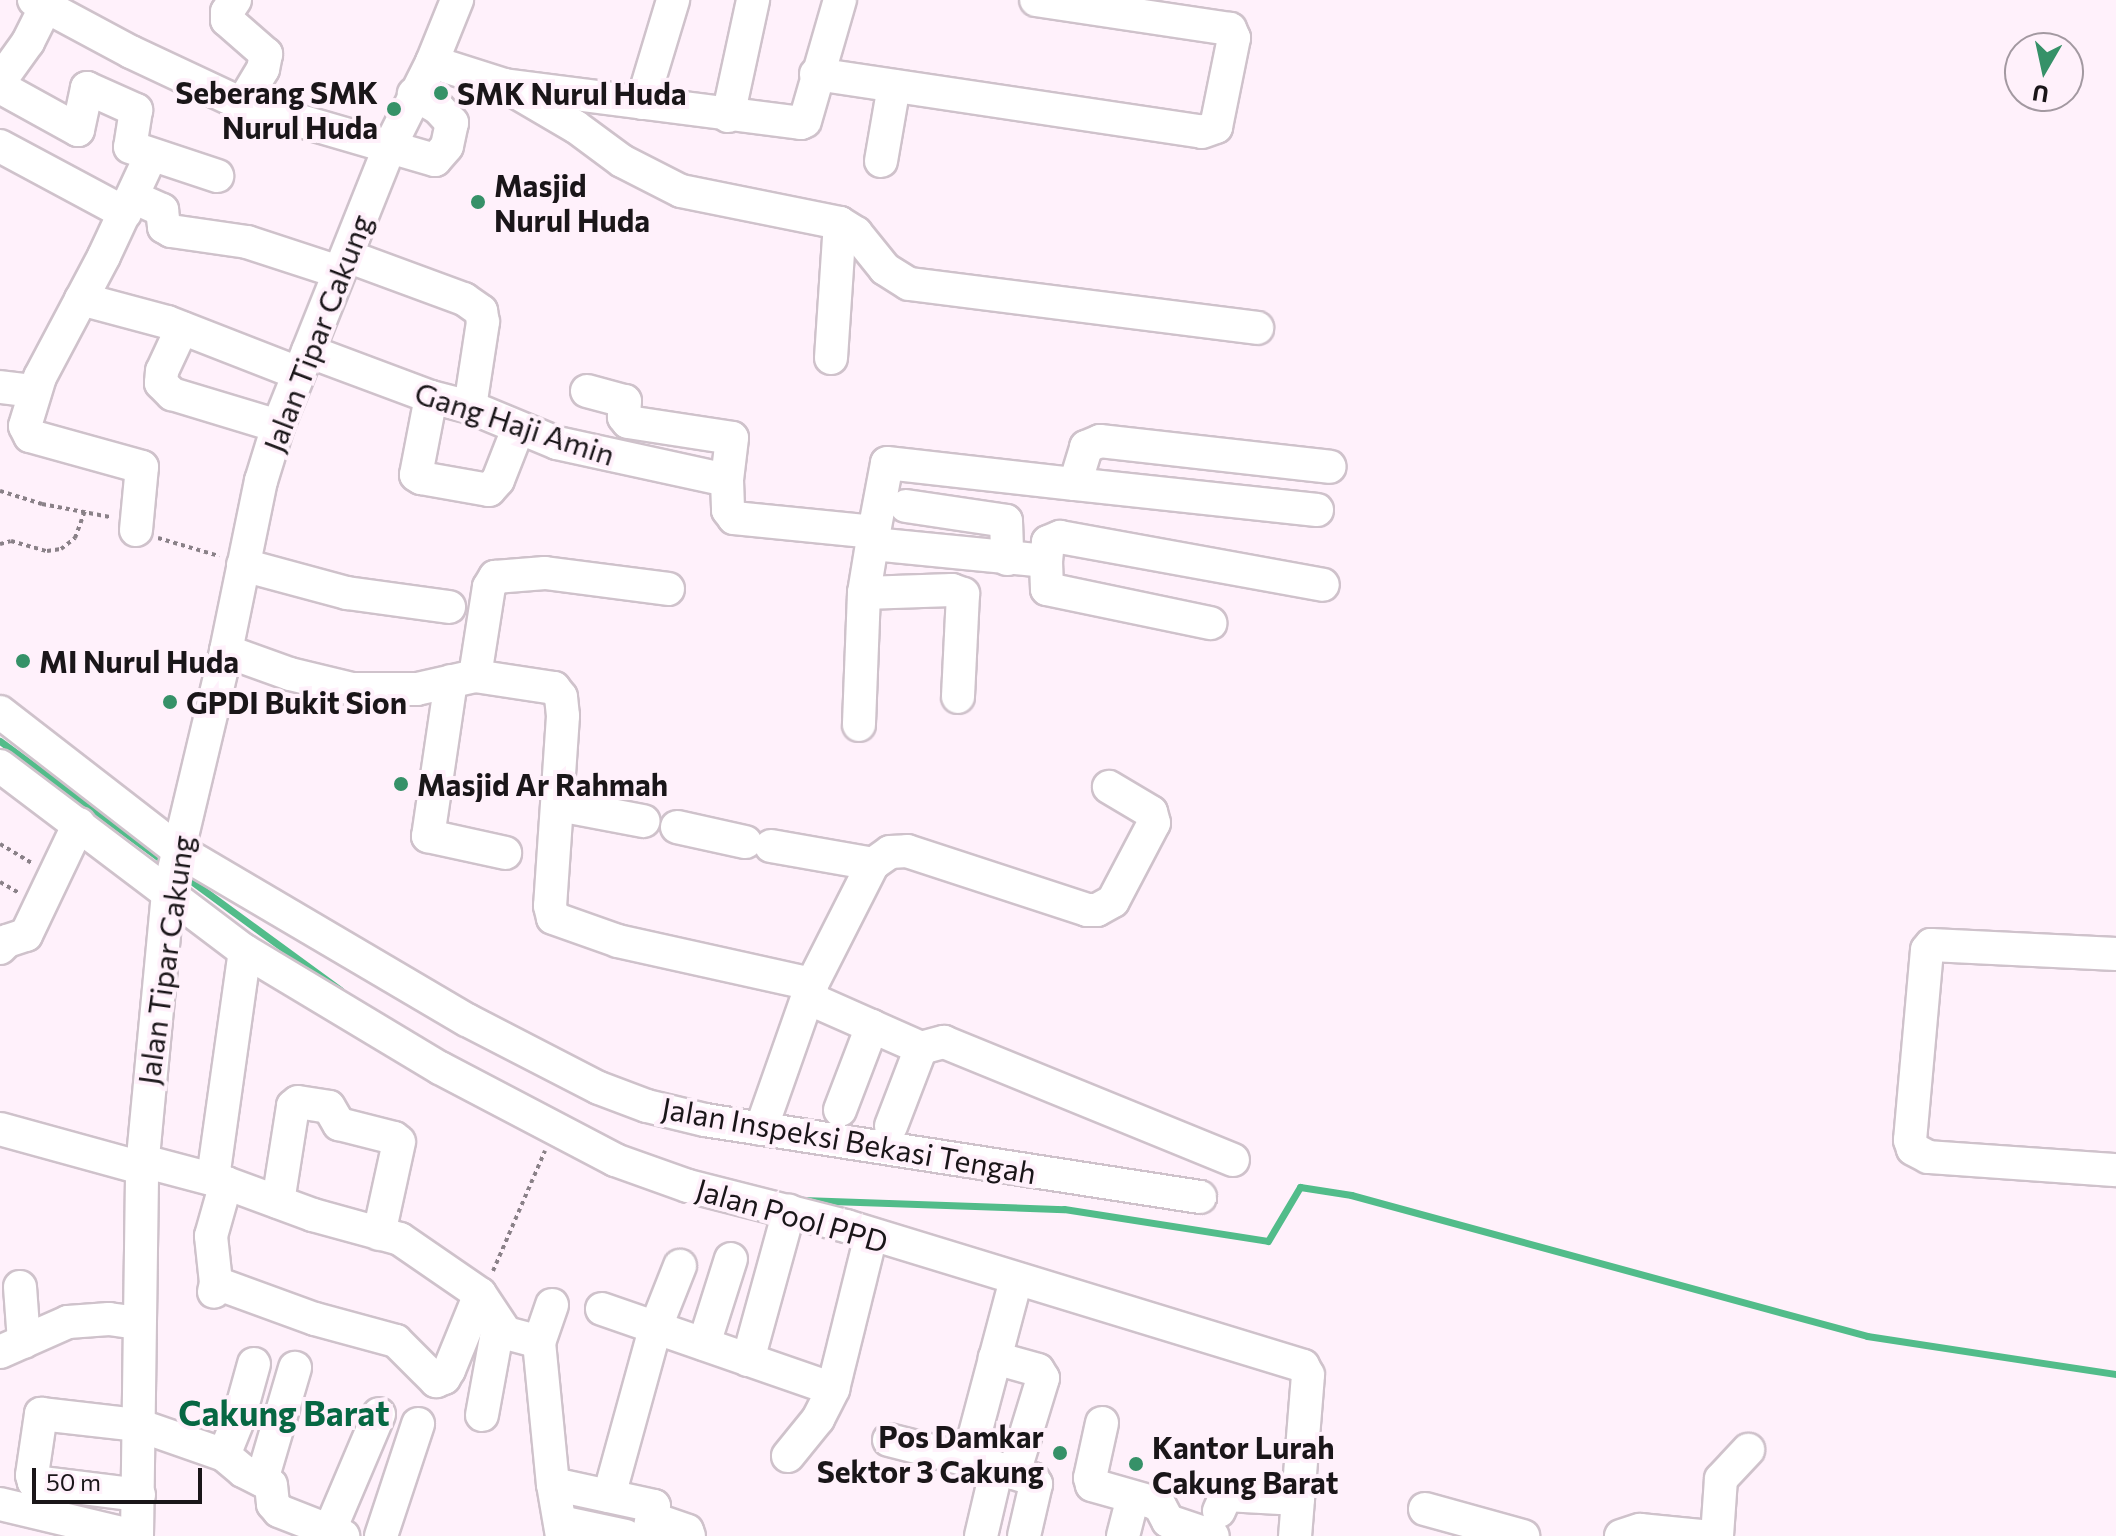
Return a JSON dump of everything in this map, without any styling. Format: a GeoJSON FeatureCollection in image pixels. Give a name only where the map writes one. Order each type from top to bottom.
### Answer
{"type":"FeatureCollection","features":[{"type":"Feature","properties":{"kind":"street"},"geometry":{"type":"LineString","coordinates":[[235,0],[227,12],[227,20],[266,54],[263,69],[242,104]]}},
{"type":"Feature","properties":{"kind":"street","name":"Jalan Tipar Cakung"},"geometry":{"type":"LineString","coordinates":[[136,1536],[142,1164],[173,873],[278,426],[389,148],[432,62],[457,0]]}},
{"type":"Feature","properties":{"kind":"street"},"geometry":{"type":"LineString","coordinates":[[642,103],[673,0]]}},
{"type":"Feature","properties":{"kind":"street"},"geometry":{"type":"LineString","coordinates":[[728,116],[753,0]]}},
{"type":"Feature","properties":{"kind":"street"},"geometry":{"type":"LineString","coordinates":[[432,62],[504,85],[801,123],[805,121],[816,74],[840,0]]}},
{"type":"Feature","properties":{"kind":"street"},"geometry":{"type":"LineString","coordinates":[[816,74],[1202,132],[1216,127],[1234,38],[1230,29],[1036,0]]}},
{"type":"Feature","properties":{"kind":"street"},"geometry":{"type":"LineString","coordinates":[[217,176],[129,146],[135,108],[87,88],[78,130],[0,84],[43,3],[242,104],[435,160],[447,146],[452,123],[438,108],[414,94]]}},
{"type":"Feature","properties":{"kind":"street"},"geometry":{"type":"LineString","coordinates":[[504,85],[576,127],[622,161],[681,191],[840,223],[856,233],[885,269],[909,284],[1257,328]]}},
{"type":"Feature","properties":{"kind":"street"},"geometry":{"type":"LineString","coordinates":[[881,161],[894,86]]}},
{"type":"Feature","properties":{"kind":"street"},"geometry":{"type":"LineString","coordinates":[[0,146],[129,205],[162,210],[164,227],[171,231],[247,242],[343,264],[464,299],[481,311],[483,322],[470,407]]}},
{"type":"Feature","properties":{"kind":"street"},"geometry":{"type":"LineString","coordinates":[[136,530],[142,467],[30,436],[25,426],[35,391],[151,155]]}},
{"type":"Feature","properties":{"kind":"street"},"geometry":{"type":"LineString","coordinates":[[831,358],[840,223]]}},
{"type":"Feature","properties":{"kind":"street","name":"Gang Haji Amin"},"geometry":{"type":"LineString","coordinates":[[81,299],[470,407],[518,429],[596,453],[727,480]]}},
{"type":"Feature","properties":{"kind":"street"},"geometry":{"type":"LineString","coordinates":[[182,328],[162,371],[161,383],[172,394],[278,426]]}},
{"type":"Feature","properties":{"kind":"street"},"geometry":{"type":"LineString","coordinates":[[0,387],[35,391]]}},
{"type":"Feature","properties":{"kind":"street"},"geometry":{"type":"LineString","coordinates":[[587,391],[625,401],[624,417],[628,422],[732,438],[727,480],[728,510],[734,518],[1007,559],[1046,561]]}},
{"type":"Feature","properties":{"kind":"street"},"geometry":{"type":"LineString","coordinates":[[431,397],[416,475],[421,478],[489,490],[498,480],[518,429]]}},
{"type":"Feature","properties":{"kind":"street"},"geometry":{"type":"LineString","coordinates":[[1075,484],[1086,447],[1100,441],[1330,467]]}},
{"type":"Feature","properties":{"kind":"street"},"geometry":{"type":"LineString","coordinates":[[859,725],[864,593],[887,463],[1317,510]]}},
{"type":"Feature","properties":{"kind":"street"},"geometry":{"type":"LineString","coordinates":[[906,506],[997,517],[1006,521],[1007,559]]}},
{"type":"Feature","properties":{"kind":"street"},"geometry":{"type":"LineString","coordinates":[[1210,623],[1047,589],[1048,542],[1060,537],[1323,585]]}},
{"type":"Feature","properties":{"kind":"street"},"geometry":{"type":"LineString","coordinates":[[243,565],[347,593],[449,607]]}},
{"type":"Feature","properties":{"kind":"street"},"geometry":{"type":"LineString","coordinates":[[505,853],[428,836],[463,679],[489,587],[495,577],[545,573],[668,589]]}},
{"type":"Feature","properties":{"kind":"street"},"geometry":{"type":"LineString","coordinates":[[864,593],[952,590],[963,594],[958,697]]}},
{"type":"Feature","properties":{"kind":"street"},"geometry":{"type":"LineString","coordinates":[[226,651],[311,680],[352,689],[417,689],[463,679],[554,688],[561,697],[563,752],[550,906],[557,921],[618,941],[810,991],[872,1026],[921,1048],[944,1042],[1233,1160]]}},
{"type":"Feature","properties":{"kind":"street"},"geometry":{"type":"LineString","coordinates":[[0,712],[173,873]]}},
{"type":"Feature","properties":{"kind":"street"},"geometry":{"type":"LineString","coordinates":[[0,766],[79,824],[173,873]]}},
{"type":"Feature","properties":{"kind":"street"},"geometry":{"type":"LineString","coordinates":[[761,1129],[810,991],[873,864],[890,852],[907,851],[1087,910],[1106,907],[1113,901],[1154,823],[1151,812],[1109,787]]}},
{"type":"Feature","properties":{"kind":"street"},"geometry":{"type":"LineString","coordinates":[[559,805],[643,821]]}},
{"type":"Feature","properties":{"kind":"street"},"geometry":{"type":"LineString","coordinates":[[0,948],[7,941],[26,935],[79,824]]}},
{"type":"Feature","properties":{"kind":"street"},"geometry":{"type":"LineString","coordinates":[[677,827],[873,864]]}},
{"type":"Feature","properties":{"kind":"street","name":"Jalan Pool PPD"},"geometry":{"type":"LineString","coordinates":[[173,873],[245,951],[440,1068],[553,1130],[645,1172],[871,1235],[1303,1366],[1308,1375],[1295,1536]]}},
{"type":"Feature","properties":{"kind":"street","name":"Jalan Inspeksi Bekasi Tengah"},"geometry":{"type":"LineString","coordinates":[[173,873],[586,1081],[647,1106],[761,1129],[1200,1197]]}},
{"type":"Feature","properties":{"kind":"street"},"geometry":{"type":"LineString","coordinates":[[2116,954],[1931,945],[1927,950],[1910,1140],[1913,1149],[1928,1157],[2116,1170]]}},
{"type":"Feature","properties":{"kind":"street"},"geometry":{"type":"LineString","coordinates":[[245,951],[211,1236],[215,1288],[396,1341],[436,1381],[444,1378],[449,1370],[480,1294]]}},
{"type":"Feature","properties":{"kind":"street"},"geometry":{"type":"LineString","coordinates":[[840,1110],[872,1026]]}},
{"type":"Feature","properties":{"kind":"street"},"geometry":{"type":"LineString","coordinates":[[891,1126],[921,1048]]}},
{"type":"Feature","properties":{"kind":"street"},"geometry":{"type":"LineString","coordinates":[[278,1202],[293,1106],[298,1102],[329,1107],[339,1124],[399,1142],[379,1234]]}},
{"type":"Feature","properties":{"kind":"street"},"geometry":{"type":"LineString","coordinates":[[0,1129],[219,1180],[278,1202],[400,1239],[480,1294],[498,1327],[516,1337],[539,1342]]}},
{"type":"Feature","properties":{"kind":"street"},"geometry":{"type":"LineString","coordinates":[[748,1360],[789,1211]]}},
{"type":"Feature","properties":{"kind":"street"},"geometry":{"type":"LineString","coordinates":[[788,1456],[818,1419],[833,1389],[871,1235]]}},
{"type":"Feature","properties":{"kind":"street"},"geometry":{"type":"LineString","coordinates":[[704,1344],[731,1259]]}},
{"type":"Feature","properties":{"kind":"street"},"geometry":{"type":"LineString","coordinates":[[609,1496],[655,1329],[680,1266]]}},
{"type":"Feature","properties":{"kind":"street"},"geometry":{"type":"LineString","coordinates":[[981,1536],[993,1467],[995,1358],[1016,1279]]}},
{"type":"Feature","properties":{"kind":"street"},"geometry":{"type":"LineString","coordinates":[[12,1347],[20,1287]]}},
{"type":"Feature","properties":{"kind":"street"},"geometry":{"type":"LineString","coordinates":[[552,1305],[539,1342],[553,1484],[561,1529],[687,1531],[689,1536]]}},
{"type":"Feature","properties":{"kind":"street"},"geometry":{"type":"LineString","coordinates":[[602,1309],[833,1389]]}},
{"type":"Feature","properties":{"kind":"street"},"geometry":{"type":"LineString","coordinates":[[12,1347],[45,1330],[86,1319],[139,1323]]}},
{"type":"Feature","properties":{"kind":"street"},"geometry":{"type":"LineString","coordinates":[[482,1415],[498,1327]]}},
{"type":"Feature","properties":{"kind":"street"},"geometry":{"type":"LineString","coordinates":[[993,1467],[1043,1378],[1038,1370],[995,1358]]}},
{"type":"Feature","properties":{"kind":"street"},"geometry":{"type":"LineString","coordinates":[[224,1455],[254,1364]]}},
{"type":"Feature","properties":{"kind":"street"},"geometry":{"type":"LineString","coordinates":[[262,1480],[295,1368]]}},
{"type":"Feature","properties":{"kind":"street"},"geometry":{"type":"LineString","coordinates":[[139,1495],[47,1485],[32,1478],[41,1414],[138,1425],[224,1455],[243,1471],[271,1485],[275,1508],[336,1534],[379,1414]]}},
{"type":"Feature","properties":{"kind":"street"},"geometry":{"type":"LineString","coordinates":[[1102,1423],[1090,1483],[1160,1506],[1168,1521],[1216,1524],[1226,1495],[1298,1499]]}},
{"type":"Feature","properties":{"kind":"street"},"geometry":{"type":"LineString","coordinates":[[381,1536],[418,1424]]}},
{"type":"Feature","properties":{"kind":"street"},"geometry":{"type":"LineString","coordinates":[[889,1440],[1033,1479],[1036,1484],[1024,1536]]}},
{"type":"Feature","properties":{"kind":"street"},"geometry":{"type":"LineString","coordinates":[[1717,1536],[1721,1479],[1748,1450]]}},
{"type":"Feature","properties":{"kind":"street"},"geometry":{"type":"LineString","coordinates":[[553,1484],[654,1506],[642,1530]]}},
{"type":"Feature","properties":{"kind":"street"},"geometry":{"type":"LineString","coordinates":[[1123,1536],[1133,1497]]}},
{"type":"Feature","properties":{"kind":"street"},"geometry":{"type":"LineString","coordinates":[[0,1504],[136,1536]]}},
{"type":"Feature","properties":{"kind":"street"},"geometry":{"type":"LineString","coordinates":[[1425,1509],[1523,1536]]}},
{"type":"Feature","properties":{"kind":"street"},"geometry":{"type":"LineString","coordinates":[[1621,1536],[1640,1530],[1701,1536]]}},
{"type":"Feature","properties":{"kind":"path"},"geometry":{"type":"LineString","coordinates":[[0,544],[11,541],[47,551],[61,549],[75,538],[85,511]]}},
{"type":"Feature","properties":{"kind":"path"},"geometry":{"type":"LineString","coordinates":[[0,844],[55,877]]}},
{"type":"Feature","properties":{"kind":"path"},"geometry":{"type":"LineString","coordinates":[[480,1294],[501,1256],[553,1130]]}},
{"type":"Feature","properties":{"kind":"waterway"},"geometry":{"type":"LineString","coordinates":[[0,741],[166,863]]}},
{"type":"Feature","properties":{"kind":"waterway"},"geometry":{"type":"LineString","coordinates":[[183,875],[340,990]]}},
{"type":"Feature","properties":{"kind":"waterway"},"geometry":{"type":"LineString","coordinates":[[802,1200],[1064,1209],[1268,1241],[1300,1187],[1351,1195],[1867,1336],[2116,1374]]}},
{"type":"Feature","properties":{"kind":"place","name":"SMK Nurul Huda"},"geometry":{"type":"Point","coordinates":[441,93]}},
{"type":"Feature","properties":{"kind":"place","name":"Seberang SMK Nurul Huda"},"geometry":{"type":"Point","coordinates":[394,109]}},
{"type":"Feature","properties":{"kind":"place","name":"Masjid Nurul Huda"},"geometry":{"type":"Point","coordinates":[478,202]}},
{"type":"Feature","properties":{"kind":"place","name":"MI Nurul Huda"},"geometry":{"type":"Point","coordinates":[23,661]}},
{"type":"Feature","properties":{"kind":"place","name":"GPDI Bukit Sion"},"geometry":{"type":"Point","coordinates":[170,702]}},
{"type":"Feature","properties":{"kind":"place","name":"Masjid Ar Rahmah"},"geometry":{"type":"Point","coordinates":[401,784]}},
{"type":"Feature","properties":{"kind":"place","name":"Pos Damkar Sektor 3 Cakung"},"geometry":{"type":"Point","coordinates":[1060,1453]}},
{"type":"Feature","properties":{"kind":"place","name":"Kantor Lurah Cakung Barat"},"geometry":{"type":"Point","coordinates":[1136,1464]}},
{"type":"Feature","properties":{"kind":"district","name":"Cakung Barat"},"geometry":{"type":"Point","coordinates":[284,1413]}}]}
